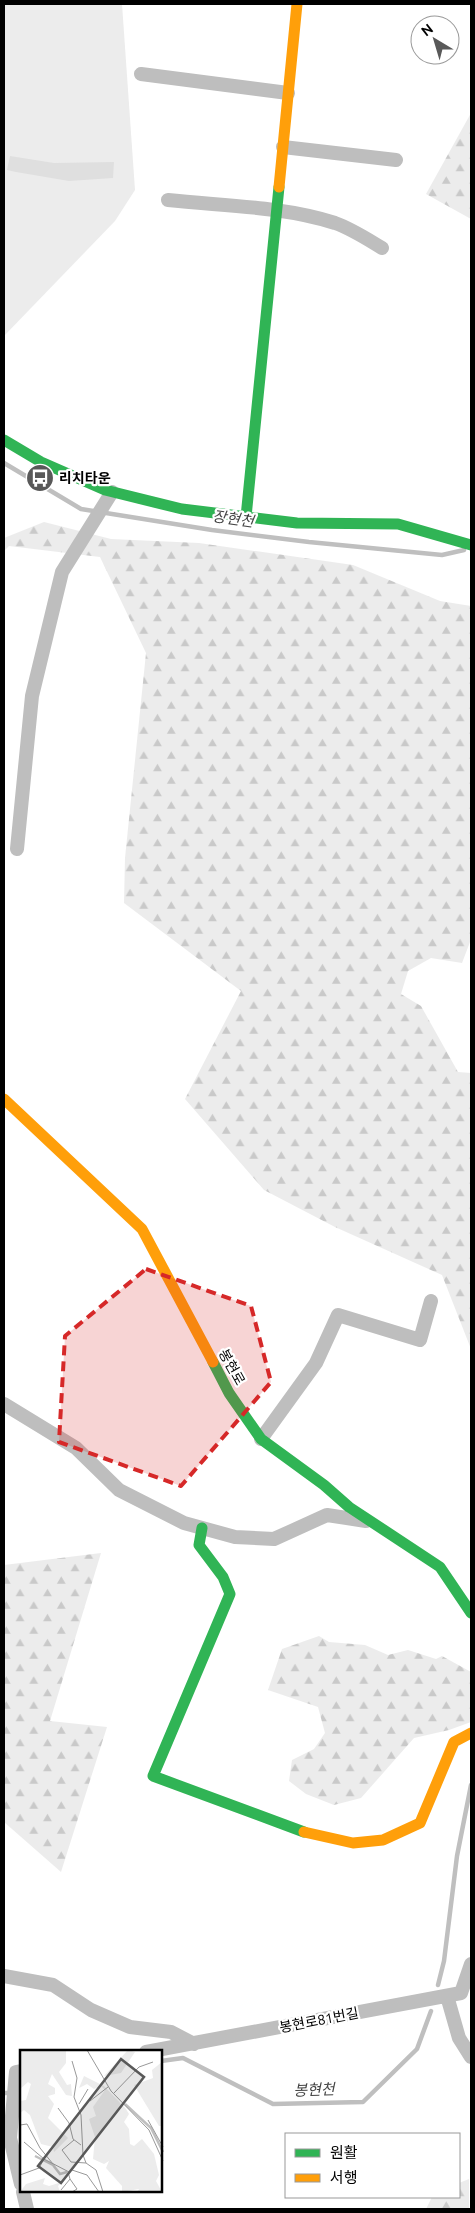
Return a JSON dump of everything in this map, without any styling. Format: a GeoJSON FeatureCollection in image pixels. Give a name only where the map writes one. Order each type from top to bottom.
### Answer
{"type":"FeatureCollection","features":[{"type":"Feature","properties":{"kind":"street"},"geometry":{"type":"LineString","coordinates":[[246,517],[297,4]]}},
{"type":"Feature","properties":{"kind":"street"},"geometry":{"type":"LineString","coordinates":[[141,74],[288,94]]}},
{"type":"Feature","properties":{"kind":"street"},"geometry":{"type":"LineString","coordinates":[[283,147],[396,160]]}},
{"type":"Feature","properties":{"kind":"street"},"geometry":{"type":"LineString","coordinates":[[168,200],[276,211],[334,223],[364,236],[382,248]]}},
{"type":"Feature","properties":{"kind":"street"},"geometry":{"type":"LineString","coordinates":[[4,440],[41,462],[109,497],[182,509],[297,523],[398,524],[471,545]]}},
{"type":"Feature","properties":{"kind":"street"},"geometry":{"type":"LineString","coordinates":[[17,849],[32,696],[62,572],[109,497]]}},
{"type":"Feature","properties":{"kind":"street","name":"봉현로"},"geometry":{"type":"LineString","coordinates":[[4,1099],[142,1230],[229,1393],[261,1440],[324,1485],[349,1507],[440,1567],[471,1614]]}},
{"type":"Feature","properties":{"kind":"street"},"geometry":{"type":"LineString","coordinates":[[261,1440],[316,1364],[338,1315],[420,1340],[431,1301]]}},
{"type":"Feature","properties":{"kind":"street"},"geometry":{"type":"LineString","coordinates":[[4,1404],[76,1448],[119,1490],[184,1523],[235,1538],[274,1539],[327,1515],[373,1522]]}},
{"type":"Feature","properties":{"kind":"street"},"geometry":{"type":"LineString","coordinates":[[202,1528],[199,1545],[223,1577],[230,1594],[153,1776],[265,1816],[306,1833],[354,1843],[383,1840],[420,1823],[454,1742],[471,1733]]}},
{"type":"Feature","properties":{"kind":"street","name":"봉현로81번길"},"geometry":{"type":"LineString","coordinates":[[158,2050],[461,1993],[471,1964]]}},
{"type":"Feature","properties":{"kind":"street"},"geometry":{"type":"LineString","coordinates":[[4,1976],[53,1985],[91,2010],[130,2027],[171,2032],[194,2044]]}},
{"type":"Feature","properties":{"kind":"street"},"geometry":{"type":"LineString","coordinates":[[447,1996],[459,2038],[471,2057]]}},
{"type":"Feature","properties":{"kind":"street"},"geometry":{"type":"LineString","coordinates":[[14,2075],[10,2138],[20,2180]]}},
{"type":"Feature","properties":{"kind":"street"},"geometry":{"type":"LineString","coordinates":[[23,2193],[28,2209]]}},
{"type":"Feature","properties":{"kind":"highlighted area"},"geometry":{"type":"Polygon","coordinates":[[[146,1269],[251,1306],[271,1382],[181,1486],[59,1442],[65,1336],[146,1269]]]}},
{"type":"Feature","properties":{"kind":"green space"},"geometry":{"type":"Polygon","coordinates":[[[4,4],[122,4],[135,190],[115,221],[4,336],[4,4]]]}},
{"type":"Feature","properties":{"kind":"green space"},"geometry":{"type":"Polygon","coordinates":[[[471,113],[471,219],[426,194],[471,113]]]}},
{"type":"Feature","properties":{"kind":"green space"},"geometry":{"type":"Polygon","coordinates":[[[44,522],[111,539],[199,543],[353,565],[440,601],[471,606],[471,942],[462,963],[431,958],[408,971],[401,994],[421,1006],[458,1072],[471,1073],[471,1349],[442,1275],[335,1227],[264,1190],[185,1099],[241,991],[124,903],[125,858],[146,653],[100,557],[9,546],[4,551],[4,538],[44,522]]]}},
{"type":"Feature","properties":{"kind":"green space"},"geometry":{"type":"Polygon","coordinates":[[[101,1553],[50,1721],[107,1727],[61,1872],[4,1822],[4,1565],[101,1553]]]}},
{"type":"Feature","properties":{"kind":"green space"},"geometry":{"type":"Polygon","coordinates":[[[319,1636],[329,1642],[365,1645],[388,1655],[408,1650],[436,1659],[442,1656],[471,1672],[471,1722],[449,1730],[414,1738],[361,1798],[334,1805],[306,1794],[289,1781],[292,1760],[314,1749],[325,1733],[318,1707],[268,1690],[282,1649],[319,1636]]]}},
{"type":"Feature","properties":{"kind":"green space"},"geometry":{"type":"Polygon","coordinates":[[[469,2179],[469,2209],[426,2209],[432,2198],[460,2198],[460,2183],[469,2179]]]}},
{"type":"Feature","properties":{"kind":"building"},"geometry":{"type":"Polygon","coordinates":[[[10,156],[54,163],[114,162],[113,178],[69,181],[16,172],[7,170],[10,156]]]}},
{"type":"Feature","properties":{"kind":"waterway","name":"장현천"},"geometry":{"type":"LineString","coordinates":[[4,463],[81,509],[212,530],[309,542],[442,555],[464,550]]}},
{"type":"Feature","properties":{"kind":"waterway","name":"봉현천"},"geometry":{"type":"LineString","coordinates":[[438,1985],[444,1961],[457,1856],[471,1785]]}},
{"type":"Feature","properties":{"kind":"waterway","name":"봉현천"},"geometry":{"type":"LineString","coordinates":[[162,2061],[183,2058],[273,2104],[363,2102],[417,2049],[431,2011]]}},
{"type":"Feature","properties":{"kind":"waterway","name":"봉현천"},"geometry":{"type":"LineString","coordinates":[[4,2093],[20,2093]]}},
{"type":"Feature","properties":{"kind":"traffic: fast"},"geometry":{"type":"LineString","coordinates":[[246,517],[279,187]]}},
{"type":"Feature","properties":{"kind":"traffic: fast"},"geometry":{"type":"LineString","coordinates":[[4,440],[41,462],[105,490],[182,509],[297,523],[398,524],[471,545]]}},
{"type":"Feature","properties":{"kind":"traffic: fast"},"geometry":{"type":"LineString","coordinates":[[213,1362],[229,1393],[261,1439],[324,1485],[349,1507],[440,1567],[471,1613]]}},
{"type":"Feature","properties":{"kind":"traffic: fast"},"geometry":{"type":"LineString","coordinates":[[202,1528],[199,1545],[223,1577],[230,1594],[153,1776],[304,1832]]}},
{"type":"Feature","properties":{"kind":"traffic: slow"},"geometry":{"type":"LineString","coordinates":[[279,187],[297,4]]}},
{"type":"Feature","properties":{"kind":"traffic: slow"},"geometry":{"type":"LineString","coordinates":[[4,1099],[142,1229],[213,1362]]}},
{"type":"Feature","properties":{"kind":"traffic: slow"},"geometry":{"type":"LineString","coordinates":[[304,1832],[353,1843],[383,1840],[420,1823],[454,1742],[471,1733]]}},
{"type":"Feature","properties":{"kind":"place","name":"리치타운"},"geometry":{"type":"Point","coordinates":[40,478]}}]}
